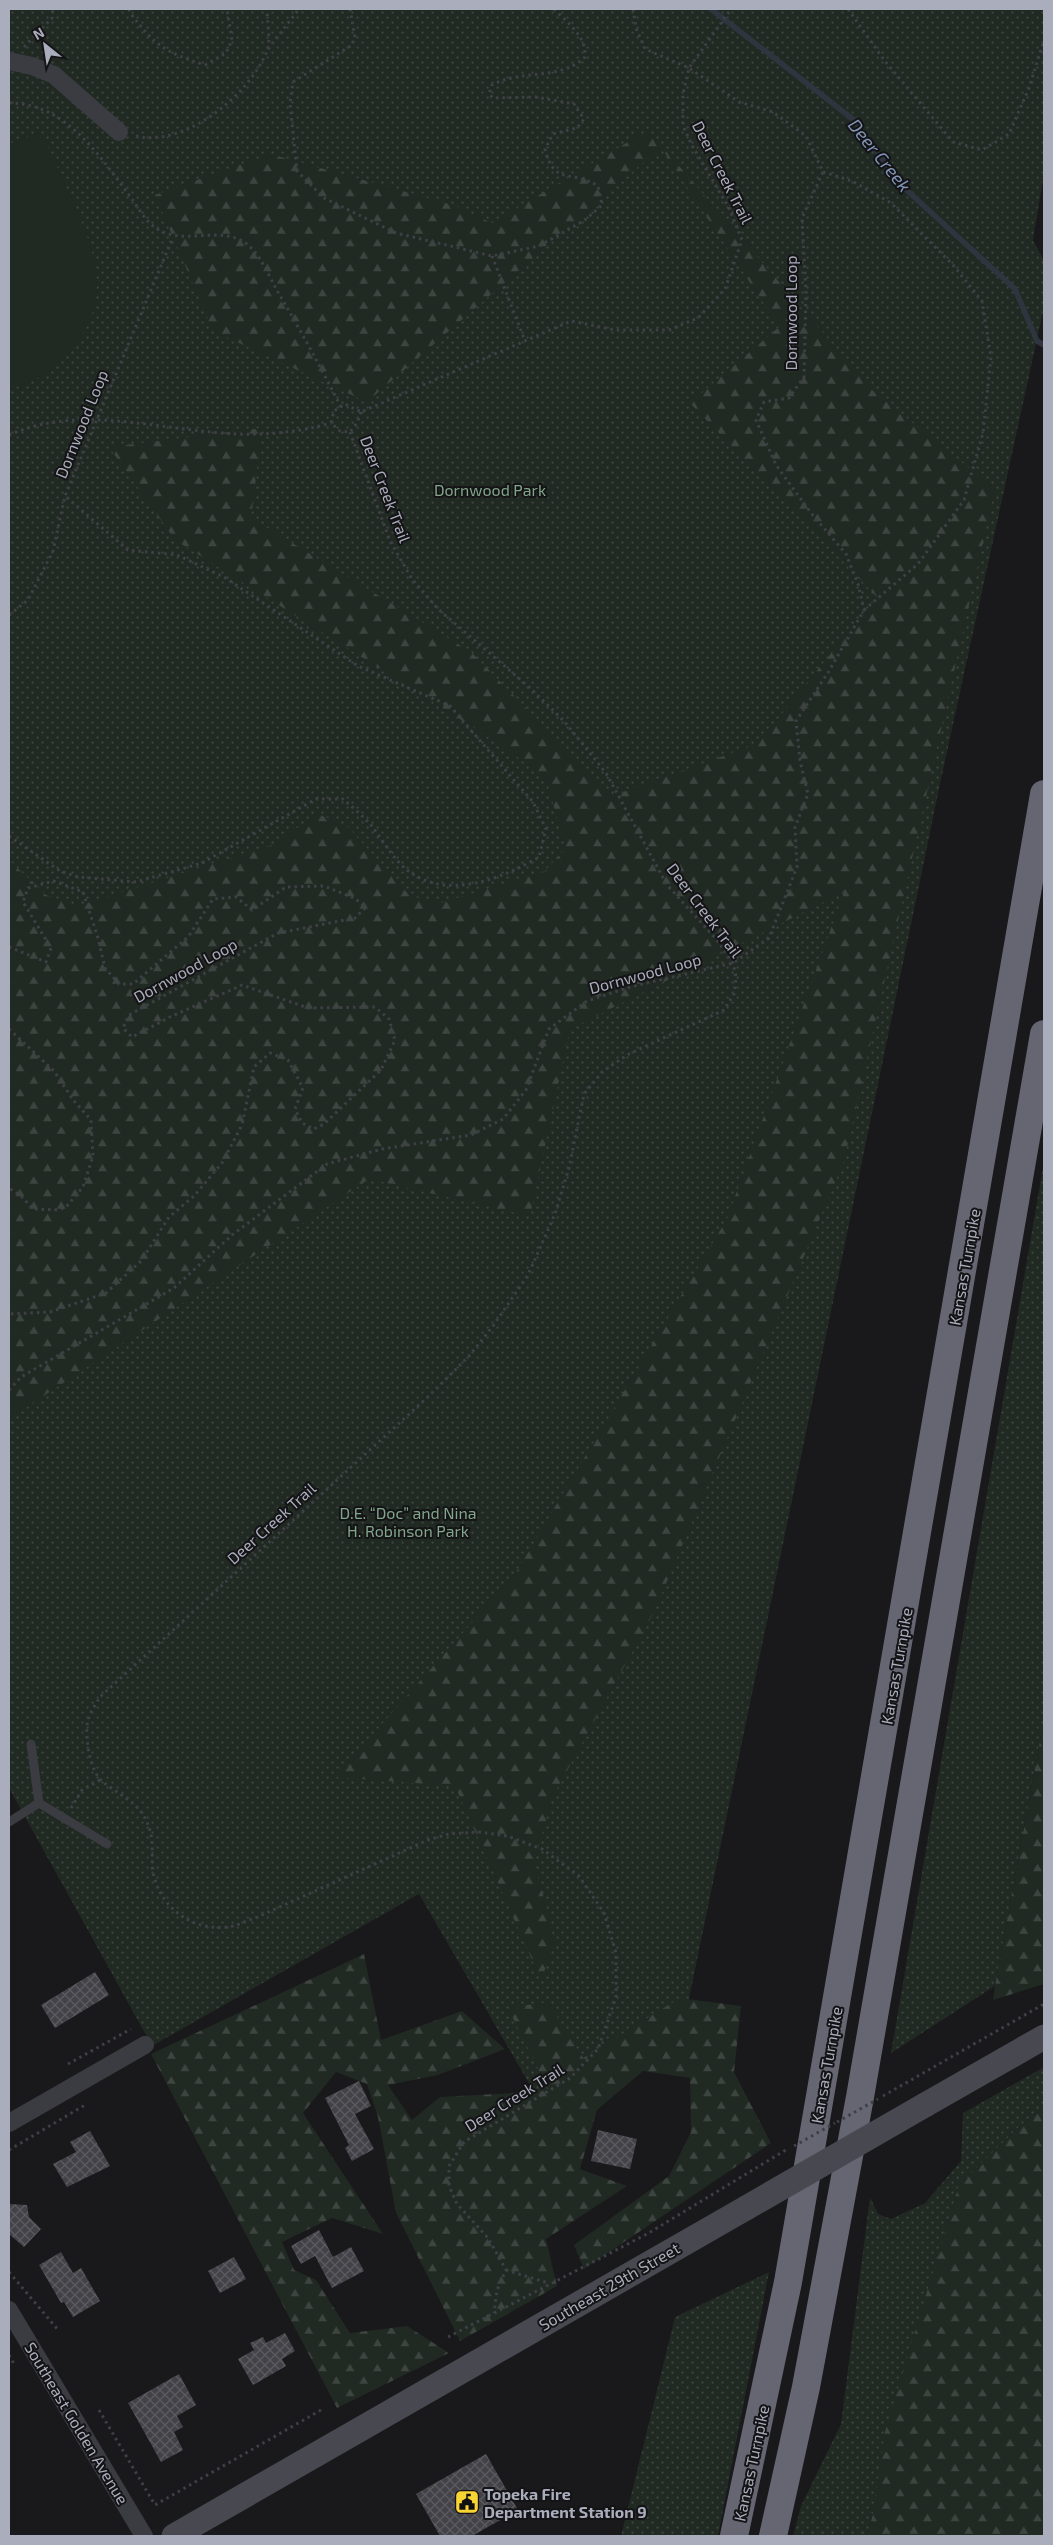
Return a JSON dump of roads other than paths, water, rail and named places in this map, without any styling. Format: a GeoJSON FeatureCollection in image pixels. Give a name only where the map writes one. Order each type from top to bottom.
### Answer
{"type":"FeatureCollection","features":[{"type":"Feature","properties":{"kind":"highway","name":"Kansas Turnpike"},"geometry":{"type":"LineString","coordinates":[[734,2536],[790,2272],[1044,794]]}},
{"type":"Feature","properties":{"kind":"highway"},"geometry":{"type":"LineString","coordinates":[[773,2536],[806,2387],[858,2106],[1044,1034]]}},
{"type":"Feature","properties":{"kind":"main road","name":"Southeast 29th Street"},"geometry":{"type":"LineString","coordinates":[[174,2536],[1044,2037]]}},
{"type":"Feature","properties":{"kind":"street"},"geometry":{"type":"LineString","coordinates":[[10,61],[32,66],[54,75],[119,132]]}},
{"type":"Feature","properties":{"kind":"street"},"geometry":{"type":"LineString","coordinates":[[9,2123],[145,2045]]}},
{"type":"Feature","properties":{"kind":"street","name":"Southeast Golden Avenue"},"geometry":{"type":"LineString","coordinates":[[9,2310],[144,2536]]}},
{"type":"Feature","properties":{"kind":"lane"},"geometry":{"type":"LineString","coordinates":[[32,1744],[39,1803]]}},
{"type":"Feature","properties":{"kind":"lane"},"geometry":{"type":"LineString","coordinates":[[39,1803],[107,1844]]}},
{"type":"Feature","properties":{"kind":"lane"},"geometry":{"type":"LineString","coordinates":[[9,1822],[39,1803]]}},
{"type":"Feature","properties":{"kind":"waterway","name":"Deer Creek"},"geometry":{"type":"LineString","coordinates":[[711,9],[854,120],[901,185],[1015,289],[1037,341],[1044,345]]}},
{"type":"Feature","properties":{"kind":"place","name":"Topeka Fire Department Station 9"},"geometry":{"type":"Point","coordinates":[467,2502]}},
{"type":"Feature","properties":{"kind":"park label","name":"Dornwood Park"},"geometry":{"type":"Point","coordinates":[490,489]}},
{"type":"Feature","properties":{"kind":"park label","name":"D.E. “Doc” and Nina H. Robinson Park"},"geometry":{"type":"Point","coordinates":[408,1521]}}]}
